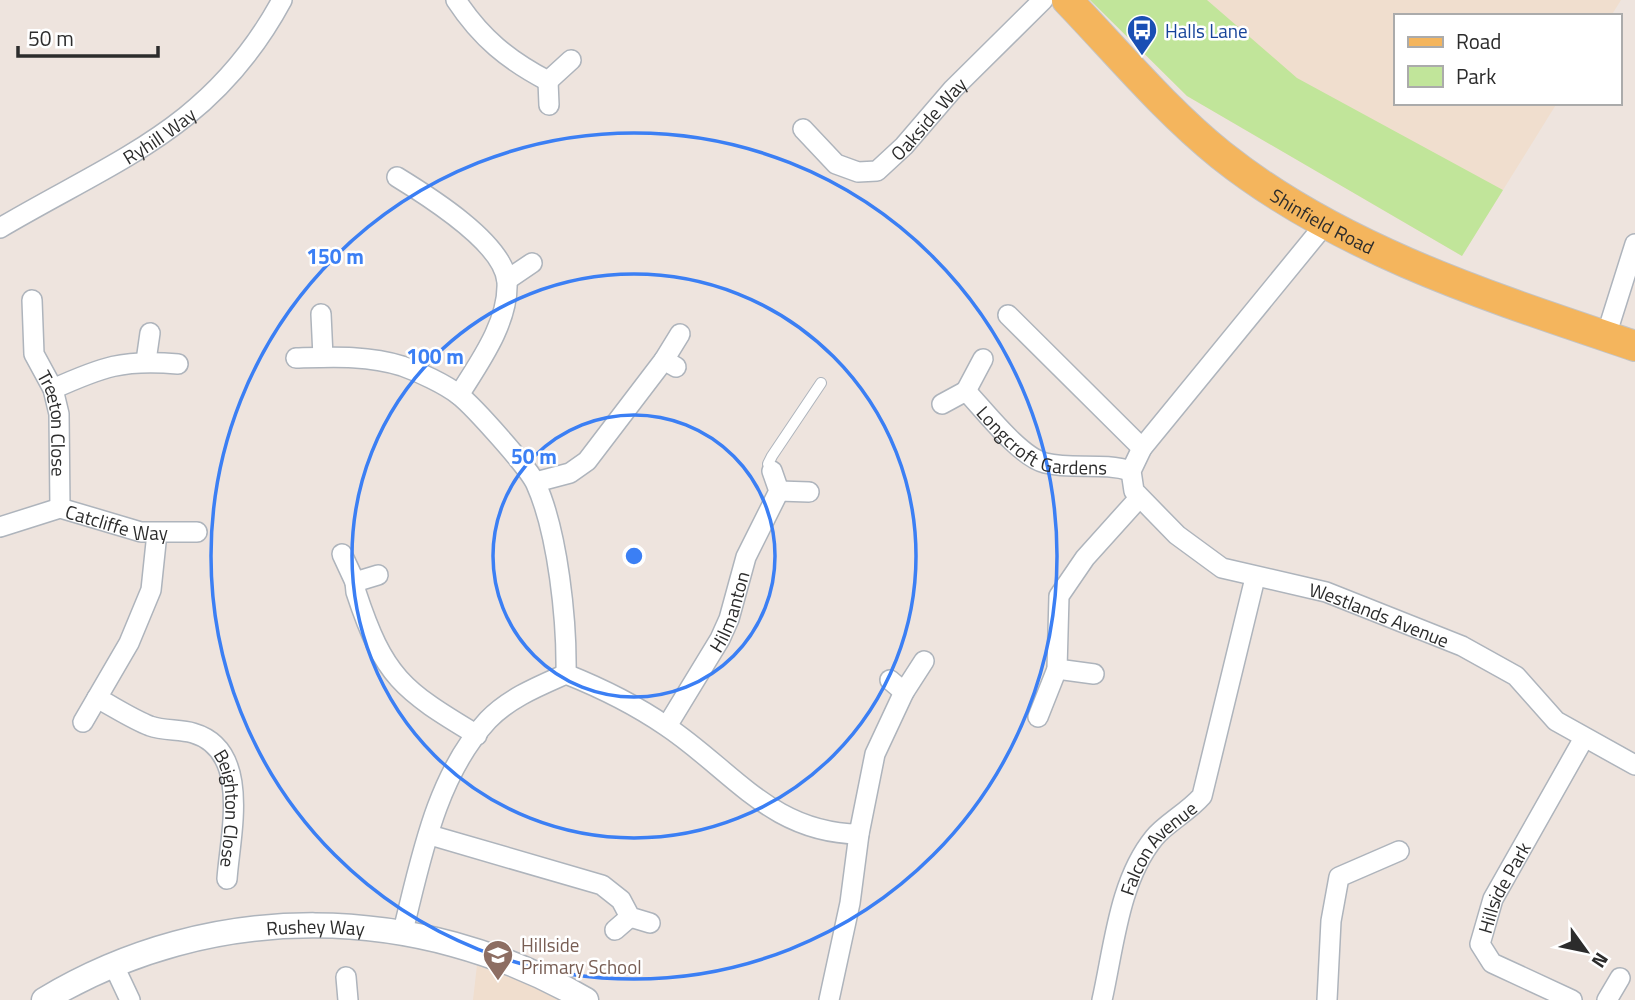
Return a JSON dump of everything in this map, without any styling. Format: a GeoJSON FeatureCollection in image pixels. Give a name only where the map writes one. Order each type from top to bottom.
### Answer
{"type":"FeatureCollection","features":[{"type":"Feature","properties":{"kind":"main road","name":"Shinfield Road"},"geometry":{"type":"LineString","coordinates":[[1067,0],[1209,144],[1276,194],[1326,223],[1432,273],[1635,346]]}},
{"type":"Feature","properties":{"kind":"street","name":"Ryhill Way"},"geometry":{"type":"LineString","coordinates":[[0,228],[121,163],[177,125],[212,94],[244,60],[282,0]]}},
{"type":"Feature","properties":{"kind":"street","name":"Oakside Way"},"geometry":{"type":"LineString","coordinates":[[803,129],[836,164],[858,172],[877,171],[904,146],[953,89],[1043,0]]}},
{"type":"Feature","properties":{"kind":"street"},"geometry":{"type":"LineString","coordinates":[[460,1],[473,26],[497,50],[548,81]]}},
{"type":"Feature","properties":{"kind":"street"},"geometry":{"type":"LineString","coordinates":[[548,81],[571,60]]}},
{"type":"Feature","properties":{"kind":"street"},"geometry":{"type":"LineString","coordinates":[[548,81],[550,105]]}},
{"type":"Feature","properties":{"kind":"street"},"geometry":{"type":"LineString","coordinates":[[397,177],[427,195],[488,244],[507,280],[505,308],[459,395]]}},
{"type":"Feature","properties":{"kind":"street"},"geometry":{"type":"LineString","coordinates":[[1038,717],[1056,669],[1059,596],[1085,558],[1139,498],[1131,481],[1131,471],[1142,448],[1326,223]]}},
{"type":"Feature","properties":{"kind":"street"},"geometry":{"type":"LineString","coordinates":[[1606,336],[1635,244]]}},
{"type":"Feature","properties":{"kind":"street"},"geometry":{"type":"LineString","coordinates":[[507,280],[532,263]]}},
{"type":"Feature","properties":{"kind":"street","name":"Treeton Close"},"geometry":{"type":"LineString","coordinates":[[32,300],[34,354],[53,389],[61,440],[60,508]]}},
{"type":"Feature","properties":{"kind":"street"},"geometry":{"type":"LineString","coordinates":[[320,314],[323,357]]}},
{"type":"Feature","properties":{"kind":"street"},"geometry":{"type":"LineString","coordinates":[[1007,315],[1142,448]]}},
{"type":"Feature","properties":{"kind":"street"},"geometry":{"type":"LineString","coordinates":[[146,361],[150,333]]}},
{"type":"Feature","properties":{"kind":"street"},"geometry":{"type":"LineString","coordinates":[[536,482],[570,473],[587,461],[670,363],[680,334]]}},
{"type":"Feature","properties":{"kind":"street"},"geometry":{"type":"LineString","coordinates":[[296,358],[373,359],[404,366],[459,395],[536,482],[549,527],[559,587],[567,640],[566,674]]}},
{"type":"Feature","properties":{"kind":"street","name":"Longcroft Gardens"},"geometry":{"type":"LineString","coordinates":[[942,404],[966,391],[982,359]]}},
{"type":"Feature","properties":{"kind":"street"},"geometry":{"type":"LineString","coordinates":[[53,389],[95,370],[131,361],[178,364]]}},
{"type":"Feature","properties":{"kind":"street","name":"Longcroft Gardens"},"geometry":{"type":"LineString","coordinates":[[966,391],[1029,456],[1045,463],[1112,465],[1131,471]]}},
{"type":"Feature","properties":{"kind":"street"},"geometry":{"type":"LineString","coordinates":[[772,471],[779,491],[809,492]]}},
{"type":"Feature","properties":{"kind":"street","name":"Hilmanton"},"geometry":{"type":"LineString","coordinates":[[667,726],[720,639],[729,619],[746,557],[779,491]]}},
{"type":"Feature","properties":{"kind":"street","name":"Westlands Avenue"},"geometry":{"type":"LineString","coordinates":[[1139,498],[1222,568],[1255,578],[1326,592],[1462,646],[1516,676],[1556,722],[1635,765]]}},
{"type":"Feature","properties":{"kind":"street","name":"Catcliffe Way"},"geometry":{"type":"LineString","coordinates":[[0,527],[60,508],[141,532],[197,532]]}},
{"type":"Feature","properties":{"kind":"street"},"geometry":{"type":"LineString","coordinates":[[83,722],[129,643],[151,590],[157,533]]}},
{"type":"Feature","properties":{"kind":"street"},"geometry":{"type":"LineString","coordinates":[[342,554],[355,582],[369,633],[382,660],[404,686],[477,735]]}},
{"type":"Feature","properties":{"kind":"street"},"geometry":{"type":"LineString","coordinates":[[355,582],[378,575]]}},
{"type":"Feature","properties":{"kind":"street","name":"Falcon Avenue"},"geometry":{"type":"LineString","coordinates":[[1102,1000],[1133,871],[1155,836],[1186,813],[1202,796],[1255,578]]}},
{"type":"Feature","properties":{"kind":"street"},"geometry":{"type":"LineString","coordinates":[[829,1000],[850,903],[859,834],[875,754],[897,686],[924,661]]}},
{"type":"Feature","properties":{"kind":"street"},"geometry":{"type":"LineString","coordinates":[[1056,669],[1094,674]]}},
{"type":"Feature","properties":{"kind":"street"},"geometry":{"type":"LineString","coordinates":[[403,931],[436,808],[450,778],[477,735],[489,719],[520,696],[566,674],[614,694],[667,726],[750,796],[789,820],[838,834],[859,834]]}},
{"type":"Feature","properties":{"kind":"street","name":"Beighton Close"},"geometry":{"type":"LineString","coordinates":[[97,698],[152,727],[194,733],[211,742],[226,762],[234,787],[227,879]]}},
{"type":"Feature","properties":{"kind":"street","name":"Hillside Park"},"geometry":{"type":"LineString","coordinates":[[1572,1000],[1492,963],[1480,944],[1493,899],[1584,738]]}},
{"type":"Feature","properties":{"kind":"street"},"geometry":{"type":"LineString","coordinates":[[430,835],[602,885],[621,900],[623,923],[650,923]]}},
{"type":"Feature","properties":{"kind":"street"},"geometry":{"type":"LineString","coordinates":[[1327,1000],[1331,922],[1339,877],[1399,851]]}},
{"type":"Feature","properties":{"kind":"street","name":"Rushey Way"},"geometry":{"type":"LineString","coordinates":[[44,1000],[114,966],[155,950],[244,929],[331,923],[403,931],[464,946],[499,958],[586,1000]]}},
{"type":"Feature","properties":{"kind":"street"},"geometry":{"type":"LineString","coordinates":[[114,966],[130,1000]]}},
{"type":"Feature","properties":{"kind":"street"},"geometry":{"type":"LineString","coordinates":[[346,977],[348,1000]]}},
{"type":"Feature","properties":{"kind":"street"},"geometry":{"type":"LineString","coordinates":[[1607,1000],[1620,978]]}},
{"type":"Feature","properties":{"kind":"lane"},"geometry":{"type":"LineString","coordinates":[[772,471],[768,464],[772,456],[821,383]]}},
{"type":"Feature","properties":{"kind":"shaded area"},"geometry":{"type":"Polygon","coordinates":[[[1090,0],[1621,0],[1612,14],[1394,14],[1394,105],[1556,105],[1462,256],[1187,96],[1090,0]]]}},
{"type":"Feature","properties":{"kind":"shaded area","name":"Hillside Primary School"},"geometry":{"type":"Polygon","coordinates":[[[477,965],[566,999],[567,1000],[473,1000],[477,965]]]}},
{"type":"Feature","properties":{"kind":"green space"},"geometry":{"type":"Polygon","coordinates":[[[1090,0],[1207,0],[1297,78],[1503,190],[1462,256],[1187,96],[1090,0]]]}},
{"type":"Feature","properties":{"kind":"place","name":"Halls Lane"},"geometry":{"type":"Point","coordinates":[1142,57]}},
{"type":"Feature","properties":{"kind":"place","name":"Hillside Primary School"},"geometry":{"type":"Point","coordinates":[498,982]}}]}
